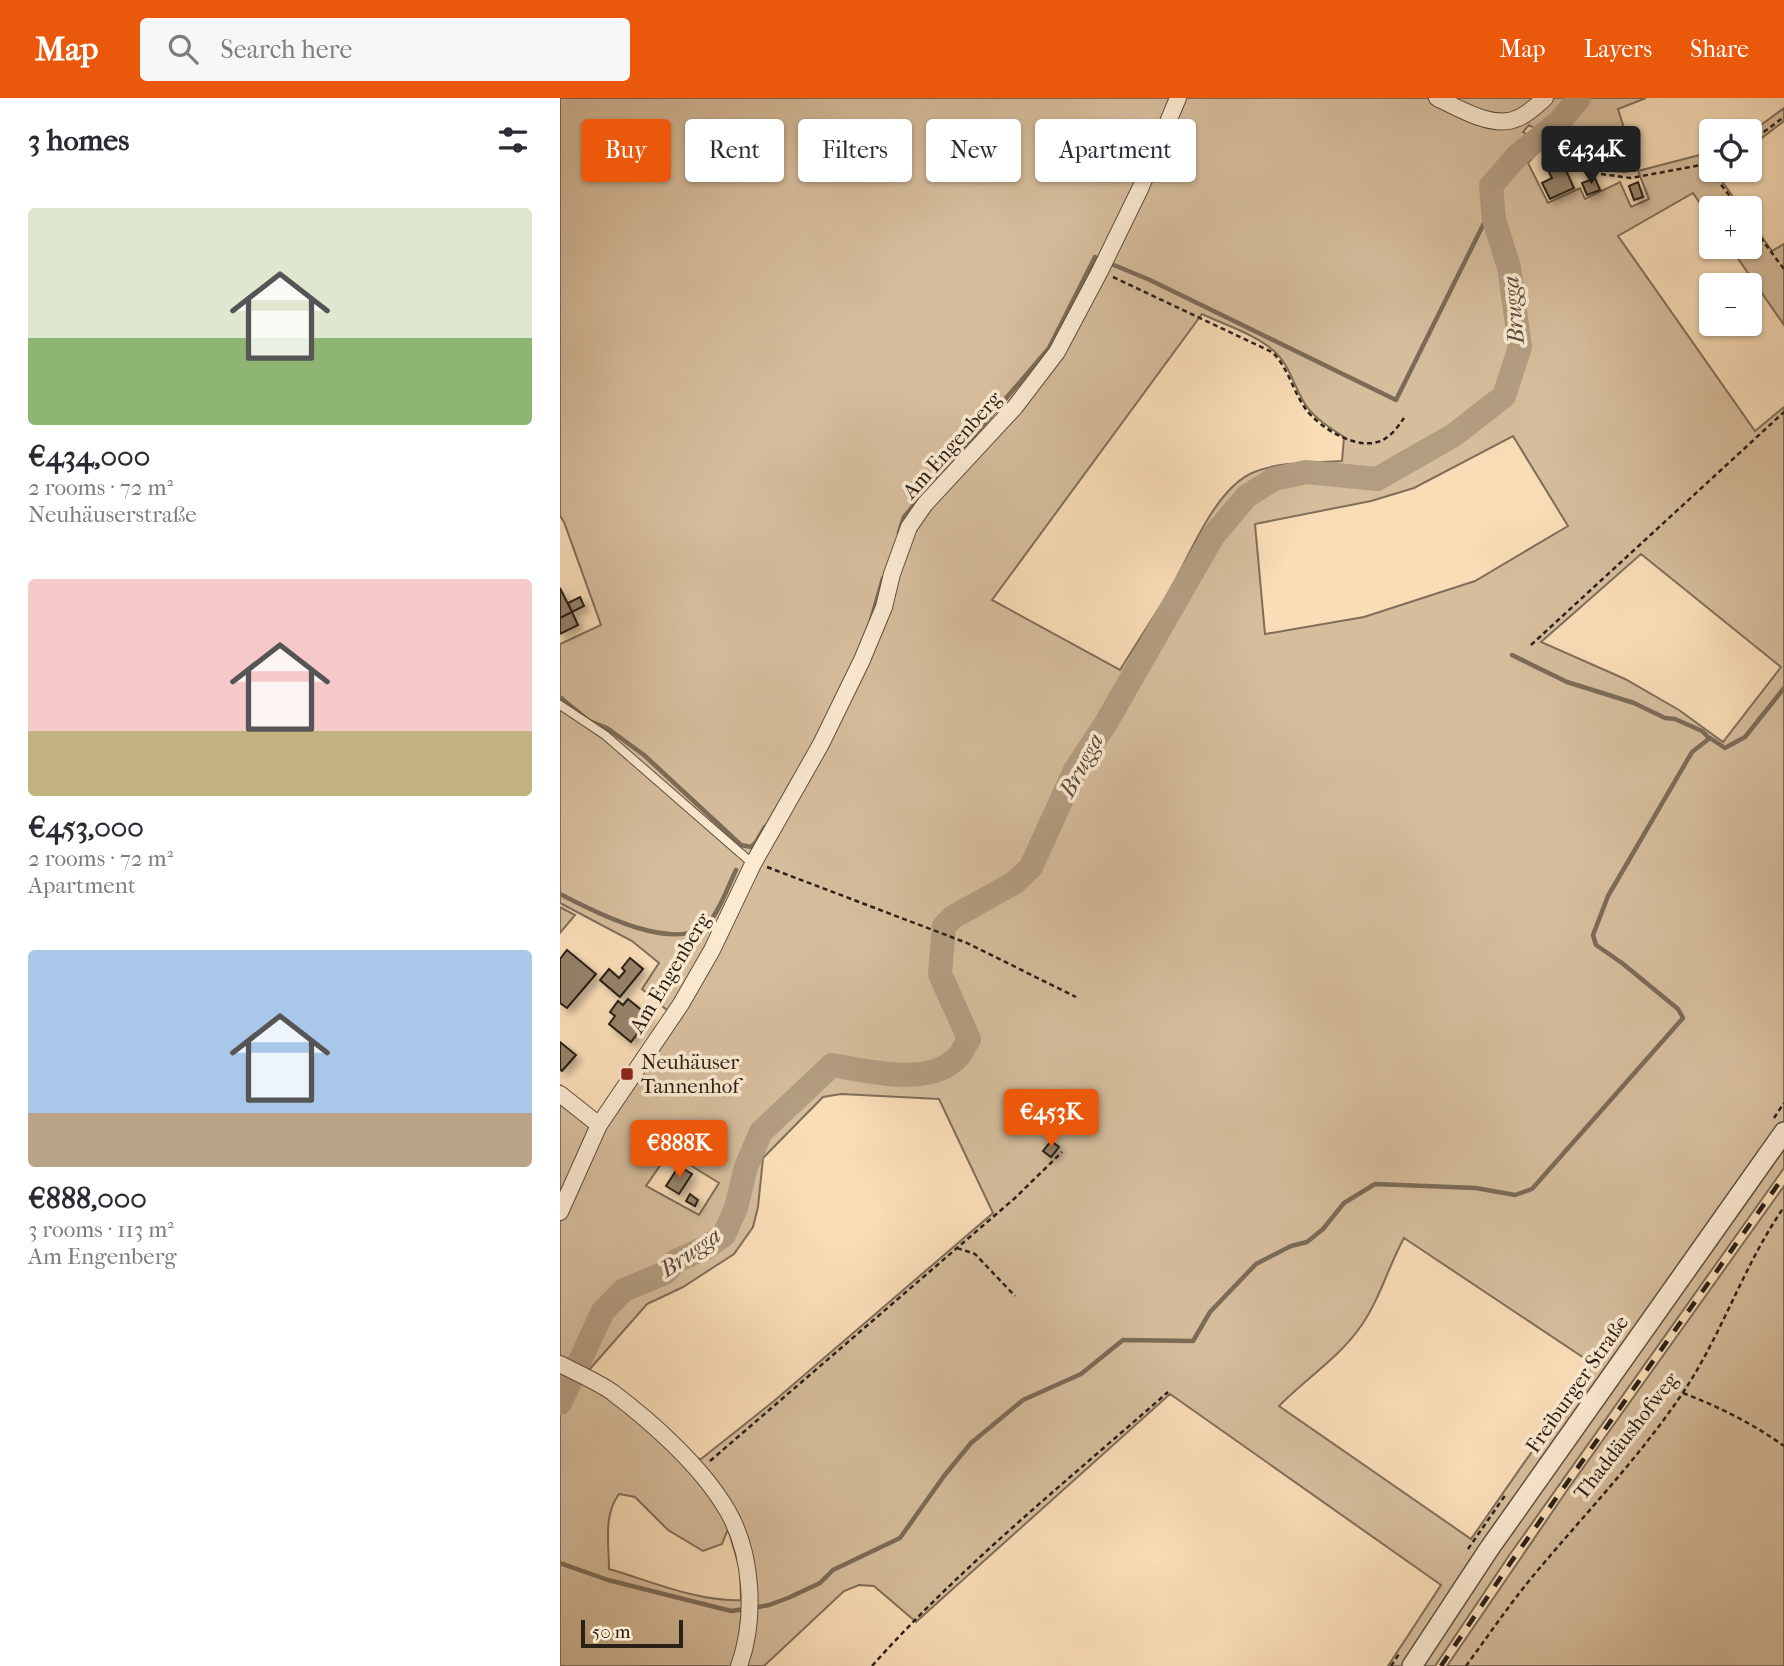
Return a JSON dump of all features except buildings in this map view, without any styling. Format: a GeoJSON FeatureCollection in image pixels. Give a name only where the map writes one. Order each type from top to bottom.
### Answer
{"type":"FeatureCollection","features":[{"type":"Feature","properties":{"kind":"street","name":"Am Engenberg"},"geometry":{"type":"LineString","coordinates":[[560,1212],[599,1125],[681,1004],[712,950],[753,864],[821,744],[862,660],[884,607],[909,527],[925,504],[1015,407],[1057,352],[1140,189],[1178,98]]}},
{"type":"Feature","properties":{"kind":"street"},"geometry":{"type":"LineString","coordinates":[[1437,98],[1490,120],[1507,122],[1518,118],[1545,98]]}},
{"type":"Feature","properties":{"kind":"street"},"geometry":{"type":"LineString","coordinates":[[560,1094],[599,1125]]}},
{"type":"Feature","properties":{"kind":"street","name":"Freiburger Straße"},"geometry":{"type":"LineString","coordinates":[[1412,1666],[1489,1549],[1784,1132]]}},
{"type":"Feature","properties":{"kind":"street"},"geometry":{"type":"LineString","coordinates":[[560,1364],[610,1391],[637,1412],[711,1486],[729,1512],[745,1560],[750,1607],[739,1666]]}},
{"type":"Feature","properties":{"kind":"lane"},"geometry":{"type":"LineString","coordinates":[[560,705],[605,735],[753,864]]}},
{"type":"Feature","properties":{"kind":"path"},"geometry":{"type":"LineString","coordinates":[[1762,133],[1784,117]]}},
{"type":"Feature","properties":{"kind":"path"},"geometry":{"type":"LineString","coordinates":[[1601,174],[1631,177],[1699,166]]}},
{"type":"Feature","properties":{"kind":"path"},"geometry":{"type":"LineString","coordinates":[[1719,182],[1730,196]]}},
{"type":"Feature","properties":{"kind":"path"},"geometry":{"type":"LineString","coordinates":[[1762,240],[1784,269]]}},
{"type":"Feature","properties":{"kind":"path"},"geometry":{"type":"LineString","coordinates":[[1100,271],[1272,352],[1282,361],[1306,410],[1321,425],[1345,439],[1360,443],[1387,438],[1404,418]]}},
{"type":"Feature","properties":{"kind":"path"},"geometry":{"type":"LineString","coordinates":[[1531,645],[1784,412]]}},
{"type":"Feature","properties":{"kind":"path"},"geometry":{"type":"LineString","coordinates":[[753,864],[967,943],[1076,997]]}},
{"type":"Feature","properties":{"kind":"path"},"geometry":{"type":"LineString","coordinates":[[698,1472],[1015,1198],[1062,1152]]}},
{"type":"Feature","properties":{"kind":"path","name":"Thaddäushofweg"},"geometry":{"type":"LineString","coordinates":[[1466,1666],[1533,1576],[1642,1449],[1683,1393],[1719,1329],[1754,1256],[1784,1207]]}},
{"type":"Feature","properties":{"kind":"path"},"geometry":{"type":"LineString","coordinates":[[957,1248],[975,1254],[1015,1296]]}},
{"type":"Feature","properties":{"kind":"path"},"geometry":{"type":"LineString","coordinates":[[872,1666],[923,1611],[1027,1515],[1168,1392]]}},
{"type":"Feature","properties":{"kind":"path"},"geometry":{"type":"LineString","coordinates":[[1683,1393],[1725,1409],[1784,1446]]}},
{"type":"Feature","properties":{"kind":"shaded area"},"geometry":{"type":"Polygon","coordinates":[[[560,98],[1646,98],[1618,109],[1637,169],[1625,172],[1611,171],[1591,134],[1570,150],[1529,125],[1523,132],[1545,144],[1528,163],[1548,203],[1580,188],[1585,199],[1620,182],[1631,207],[1649,199],[1638,171],[1699,155],[1699,182],[1723,182],[1732,196],[1699,196],[1699,202],[1693,193],[1618,236],[1755,431],[1784,407],[1784,1168],[1508,1557],[1435,1666],[1388,1666],[1441,1585],[1170,1394],[916,1622],[874,1586],[859,1585],[844,1591],[764,1666],[560,1666],[560,1085],[597,1116],[668,1011],[642,989],[659,963],[632,941],[560,903],[560,644],[601,625],[560,516],[560,98]],[[1202,314],[992,600],[1120,670],[1169,592],[1214,509],[1238,482],[1252,473],[1273,466],[1342,461],[1344,437],[1319,420],[1307,407],[1280,357],[1249,335],[1202,314]],[[1513,436],[1414,488],[1371,501],[1255,524],[1265,634],[1364,617],[1475,581],[1568,526],[1513,436]],[[1641,554],[1541,642],[1625,679],[1679,710],[1723,742],[1781,667],[1641,554]],[[841,1094],[823,1097],[763,1158],[753,1227],[734,1254],[683,1287],[647,1304],[589,1370],[695,1458],[701,1459],[774,1401],[993,1213],[939,1099],[841,1094]],[[686,1128],[646,1186],[699,1215],[719,1183],[690,1165],[704,1138],[686,1128]],[[1404,1238],[1361,1326],[1332,1358],[1279,1406],[1471,1539],[1593,1364],[1404,1238]],[[619,1494],[614,1502],[608,1530],[609,1569],[708,1598],[741,1600],[740,1569],[728,1529],[722,1544],[703,1551],[668,1530],[635,1497],[619,1494]]]}},
{"type":"Feature","properties":{"kind":"shaded area"},"geometry":{"type":"Polygon","coordinates":[[[1784,108],[1784,121],[1762,138],[1762,124],[1784,108]]]}},
{"type":"Feature","properties":{"kind":"shaded area"},"geometry":{"type":"Polygon","coordinates":[[[1762,237],[1772,251],[1784,244],[1784,325],[1762,293],[1762,273],[1748,273],[1738,259],[1762,259],[1762,237]]]}},
{"type":"Feature","properties":{"kind":"shaded area"},"geometry":{"type":"Polygon","coordinates":[[[560,907],[575,915],[560,933],[560,907]]]}},
{"type":"Feature","properties":{"kind":"shaded area"},"geometry":{"type":"Polygon","coordinates":[[[1784,1186],[1784,1666],[1447,1666],[1568,1489],[1784,1186]]]}},
{"type":"Feature","properties":{"kind":"waterway","name":"Brugga"},"geometry":{"type":"LineString","coordinates":[[560,1403],[603,1311],[624,1290],[665,1273],[676,1261],[707,1247],[724,1235],[736,1208],[746,1167],[761,1132],[832,1065],[880,1073],[914,1075],[945,1067],[959,1056],[969,1039],[940,974],[944,926],[953,917],[1014,883],[1031,867],[1075,770],[1106,723],[1213,536],[1247,496],[1274,479],[1306,472],[1377,479],[1454,435],[1504,396],[1520,347],[1509,267],[1494,220],[1491,186],[1518,155],[1560,121],[1579,98]]}},
{"type":"Feature","properties":{"kind":"waterway"},"geometry":{"type":"LineString","coordinates":[[1109,263],[1150,280],[1396,400],[1493,205]]}},
{"type":"Feature","properties":{"kind":"waterway"},"geometry":{"type":"LineString","coordinates":[[925,493],[1049,348],[1095,257],[1101,260]]}},
{"type":"Feature","properties":{"kind":"waterway"},"geometry":{"type":"LineString","coordinates":[[899,533],[904,517],[919,499]]}},
{"type":"Feature","properties":{"kind":"waterway"},"geometry":{"type":"LineString","coordinates":[[871,620],[883,578]]}},
{"type":"Feature","properties":{"kind":"waterway"},"geometry":{"type":"LineString","coordinates":[[1512,655],[1567,682],[1634,703],[1665,718],[1675,719],[1702,731],[1709,738]]}},
{"type":"Feature","properties":{"kind":"waterway"},"geometry":{"type":"LineString","coordinates":[[753,1608],[788,1598],[820,1583],[833,1570],[900,1538],[971,1443],[1023,1400],[1081,1374],[1123,1340],[1193,1341],[1210,1312],[1256,1264],[1291,1246],[1307,1242],[1323,1229],[1344,1203],[1375,1184],[1476,1188],[1515,1195],[1532,1189],[1683,1018],[1678,1009],[1596,945],[1593,935],[1608,896],[1692,752],[1710,738],[1725,748],[1745,737],[1784,688]]}},
{"type":"Feature","properties":{"kind":"waterway"},"geometry":{"type":"LineString","coordinates":[[561,698],[589,721],[607,728],[644,755],[741,845],[751,847],[765,827]]}},
{"type":"Feature","properties":{"kind":"waterway"},"geometry":{"type":"LineString","coordinates":[[560,894],[634,927],[676,934],[694,932],[712,918],[736,870]]}},
{"type":"Feature","properties":{"kind":"waterway","name":"Brugga"},"geometry":{"type":"LineString","coordinates":[[560,1389],[564,1392]]}},
{"type":"Feature","properties":{"kind":"waterway"},"geometry":{"type":"LineString","coordinates":[[560,1563],[608,1580],[731,1611],[745,1609]]}},
{"type":"Feature","properties":{"kind":"railway"},"geometry":{"type":"LineString","coordinates":[[1441,1666],[1511,1562],[1784,1176]]}},
{"type":"Feature","properties":{"kind":"place","name":"Neuhäuser Tannenhof"},"geometry":{"type":"Point","coordinates":[627,1074]}}]}
